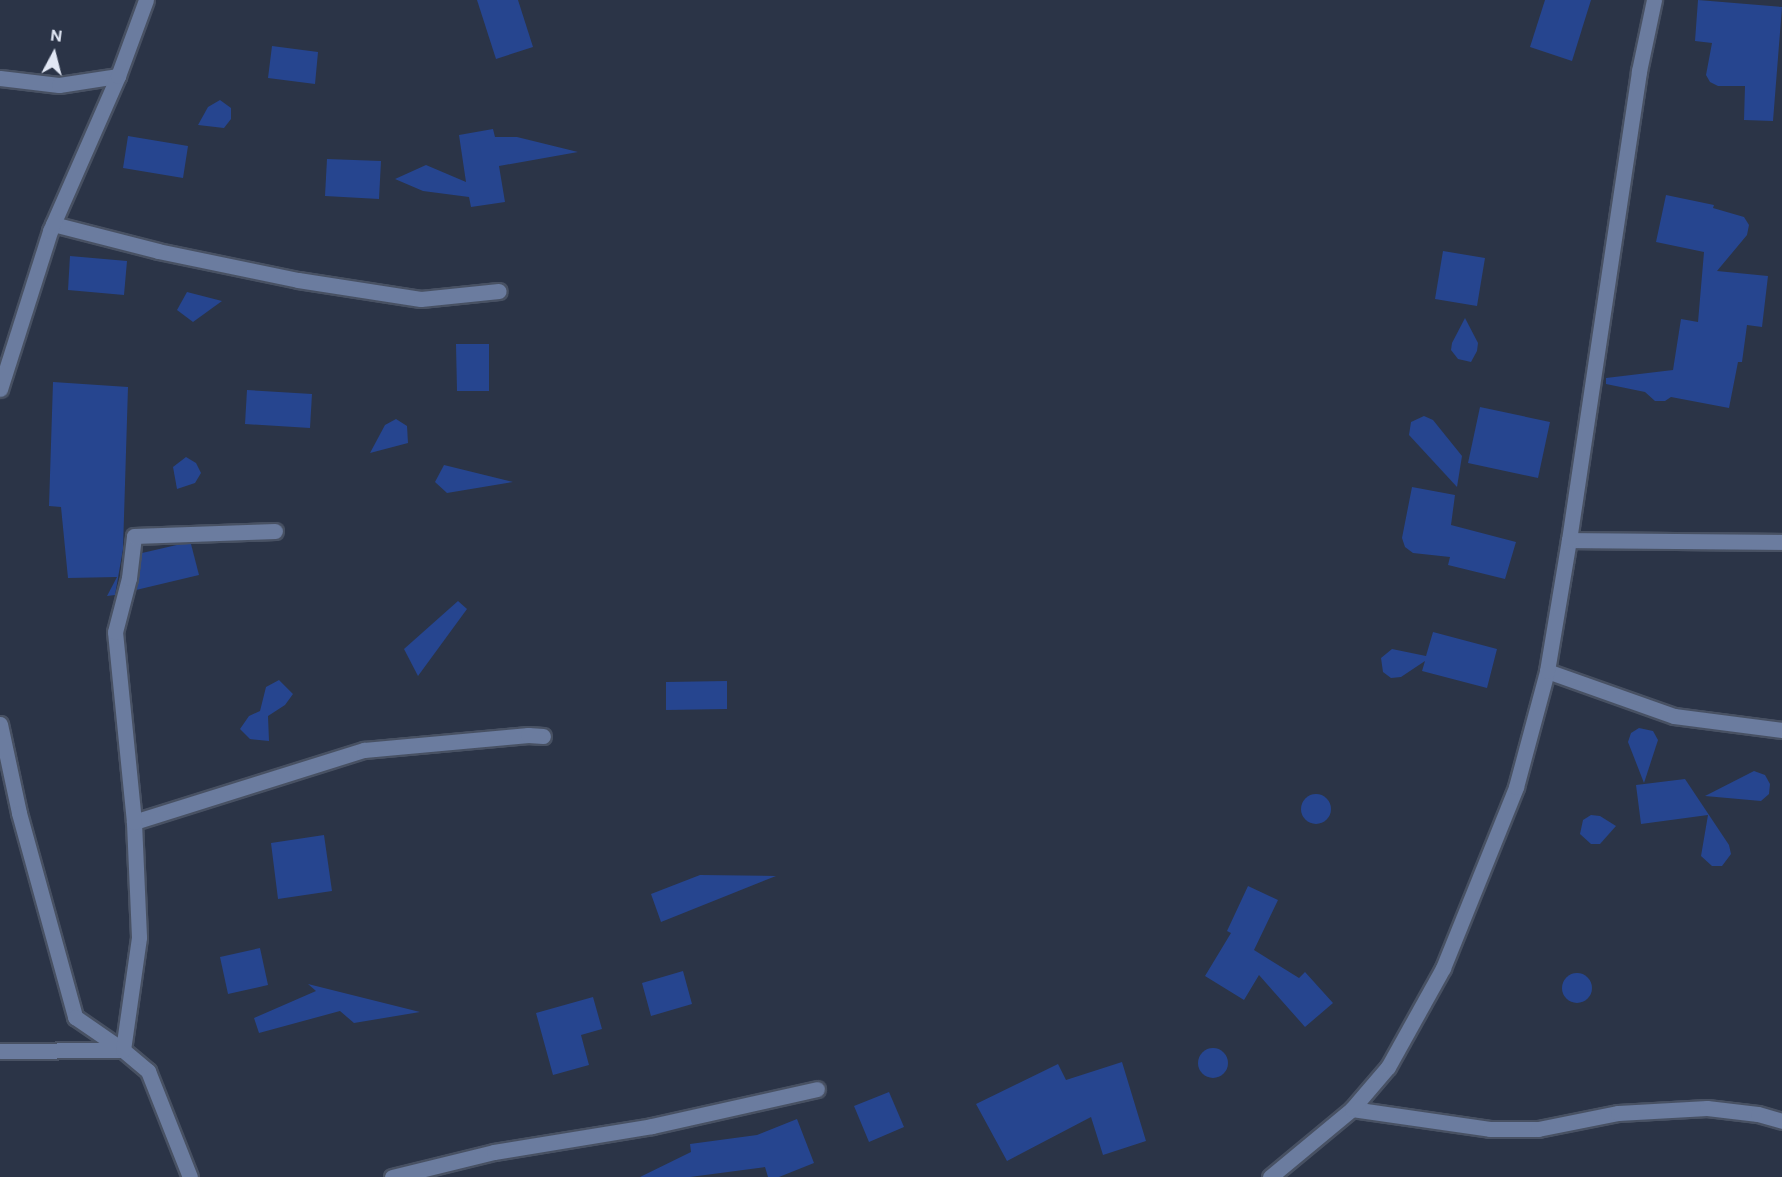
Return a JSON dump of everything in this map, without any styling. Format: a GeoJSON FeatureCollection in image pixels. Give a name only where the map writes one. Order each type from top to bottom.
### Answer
{"type":"FeatureCollection","features":[{"type":"Feature","properties":{"kind":"street"},"geometry":{"type":"LineString","coordinates":[[0,389],[53,224],[118,76],[146,0]]}},
{"type":"Feature","properties":{"kind":"street"},"geometry":{"type":"LineString","coordinates":[[1270,1177],[1352,1108],[1388,1067],[1443,968],[1516,787],[1547,671],[1569,540],[1639,71],[1654,0]]}},
{"type":"Feature","properties":{"kind":"street"},"geometry":{"type":"LineString","coordinates":[[0,78],[59,86],[118,76]]}},
{"type":"Feature","properties":{"kind":"street"},"geometry":{"type":"LineString","coordinates":[[53,224],[158,251],[298,280],[421,299],[499,291]]}},
{"type":"Feature","properties":{"kind":"street"},"geometry":{"type":"LineString","coordinates":[[123,1050],[139,938],[134,822],[115,632],[129,578],[134,536],[275,531]]}},
{"type":"Feature","properties":{"kind":"street"},"geometry":{"type":"LineString","coordinates":[[1569,540],[1782,542]]}},
{"type":"Feature","properties":{"kind":"street"},"geometry":{"type":"LineString","coordinates":[[1547,671],[1674,716],[1782,730]]}},
{"type":"Feature","properties":{"kind":"street"},"geometry":{"type":"LineString","coordinates":[[0,724],[19,813],[75,1017],[123,1050],[148,1071],[190,1177]]}},
{"type":"Feature","properties":{"kind":"street"},"geometry":{"type":"LineString","coordinates":[[134,822],[364,750],[528,735],[543,736]]}},
{"type":"Feature","properties":{"kind":"street"},"geometry":{"type":"LineString","coordinates":[[0,1051],[123,1050]]}},
{"type":"Feature","properties":{"kind":"street"},"geometry":{"type":"LineString","coordinates":[[392,1177],[494,1152],[652,1126],[817,1089]]}},
{"type":"Feature","properties":{"kind":"street"},"geometry":{"type":"LineString","coordinates":[[1352,1108],[1490,1129],[1538,1129],[1618,1113],[1707,1108],[1758,1113],[1782,1121]]}},
{"type":"Feature","properties":{"kind":"building"},"geometry":{"type":"Polygon","coordinates":[[[477,0],[518,0],[533,47],[496,59],[477,0]]]}},
{"type":"Feature","properties":{"kind":"building"},"geometry":{"type":"Polygon","coordinates":[[[1545,0],[1591,0],[1572,61],[1530,47],[1545,0]]]}},
{"type":"Feature","properties":{"kind":"building"},"geometry":{"type":"Polygon","coordinates":[[[1698,0],[1782,7],[1773,121],[1744,120],[1745,86],[1718,86],[1710,82],[1706,75],[1712,43],[1695,41],[1698,0]]]}},
{"type":"Feature","properties":{"kind":"building"},"geometry":{"type":"Polygon","coordinates":[[[272,46],[318,52],[315,84],[268,78],[272,46]]]}},
{"type":"Feature","properties":{"kind":"building"},"geometry":{"type":"Polygon","coordinates":[[[220,100],[231,108],[231,119],[224,128],[198,125],[208,107],[220,100]]]}},
{"type":"Feature","properties":{"kind":"building"},"geometry":{"type":"Polygon","coordinates":[[[493,129],[495,137],[517,137],[578,152],[499,166],[505,202],[471,207],[469,197],[423,191],[395,179],[426,165],[466,182],[459,135],[493,129]]]}},
{"type":"Feature","properties":{"kind":"building"},"geometry":{"type":"Polygon","coordinates":[[[128,136],[188,146],[183,178],[123,168],[128,136]]]}},
{"type":"Feature","properties":{"kind":"building"},"geometry":{"type":"Polygon","coordinates":[[[327,159],[381,161],[379,199],[325,196],[327,159]]]}},
{"type":"Feature","properties":{"kind":"building"},"geometry":{"type":"Polygon","coordinates":[[[1666,195],[1714,205],[1713,208],[1744,217],[1749,225],[1747,235],[1717,271],[1768,276],[1762,327],[1747,325],[1742,362],[1738,362],[1729,408],[1671,397],[1665,401],[1655,401],[1645,392],[1606,384],[1606,378],[1673,370],[1681,319],[1698,322],[1704,252],[1656,242],[1666,195]]]}},
{"type":"Feature","properties":{"kind":"building"},"geometry":{"type":"Polygon","coordinates":[[[1443,251],[1485,258],[1477,306],[1435,299],[1443,251]]]}},
{"type":"Feature","properties":{"kind":"building"},"geometry":{"type":"Polygon","coordinates":[[[70,256],[127,261],[124,295],[68,290],[70,256]]]}},
{"type":"Feature","properties":{"kind":"building"},"geometry":{"type":"Polygon","coordinates":[[[187,292],[222,301],[193,322],[177,310],[187,292]]]}},
{"type":"Feature","properties":{"kind":"building"},"geometry":{"type":"Polygon","coordinates":[[[1465,318],[1478,343],[1477,351],[1471,362],[1458,359],[1451,350],[1452,343],[1465,318]]]}},
{"type":"Feature","properties":{"kind":"building"},"geometry":{"type":"Polygon","coordinates":[[[456,344],[489,344],[489,391],[457,391],[456,344]]]}},
{"type":"Feature","properties":{"kind":"building"},"geometry":{"type":"Polygon","coordinates":[[[53,382],[128,387],[123,549],[115,595],[107,596],[117,577],[68,578],[61,507],[49,506],[53,382]]]}},
{"type":"Feature","properties":{"kind":"building"},"geometry":{"type":"Polygon","coordinates":[[[247,390],[312,394],[310,428],[245,424],[247,390]]]}},
{"type":"Feature","properties":{"kind":"building"},"geometry":{"type":"Polygon","coordinates":[[[1480,407],[1550,422],[1538,478],[1468,463],[1480,407]]]}},
{"type":"Feature","properties":{"kind":"building"},"geometry":{"type":"Polygon","coordinates":[[[1424,416],[1433,420],[1462,456],[1457,487],[1409,435],[1411,422],[1424,416]]]}},
{"type":"Feature","properties":{"kind":"building"},"geometry":{"type":"Polygon","coordinates":[[[396,419],[407,426],[408,443],[370,453],[385,425],[396,419]]]}},
{"type":"Feature","properties":{"kind":"building"},"geometry":{"type":"Polygon","coordinates":[[[186,457],[196,463],[201,473],[195,483],[177,489],[173,467],[186,457]]]}},
{"type":"Feature","properties":{"kind":"building"},"geometry":{"type":"Polygon","coordinates":[[[444,465],[513,482],[447,493],[435,482],[444,465]]]}},
{"type":"Feature","properties":{"kind":"building"},"geometry":{"type":"Polygon","coordinates":[[[1412,487],[1455,495],[1451,525],[1516,542],[1505,579],[1448,565],[1450,557],[1413,553],[1405,547],[1402,538],[1412,487]]]}},
{"type":"Feature","properties":{"kind":"building"},"geometry":{"type":"Polygon","coordinates":[[[181,544],[191,544],[199,575],[136,590],[142,553],[181,544]]]}},
{"type":"Feature","properties":{"kind":"building"},"geometry":{"type":"Polygon","coordinates":[[[458,601],[467,609],[418,676],[404,649],[458,601]]]}},
{"type":"Feature","properties":{"kind":"building"},"geometry":{"type":"Polygon","coordinates":[[[1433,632],[1497,649],[1487,688],[1422,671],[1425,661],[1401,677],[1391,678],[1383,672],[1381,658],[1392,649],[1426,656],[1433,632]]]}},
{"type":"Feature","properties":{"kind":"building"},"geometry":{"type":"Polygon","coordinates":[[[279,680],[293,694],[285,705],[268,716],[269,741],[250,739],[240,729],[249,716],[260,711],[266,687],[279,680]]]}},
{"type":"Feature","properties":{"kind":"building"},"geometry":{"type":"Polygon","coordinates":[[[727,681],[727,709],[666,710],[666,682],[727,681]]]}},
{"type":"Feature","properties":{"kind":"building"},"geometry":{"type":"Polygon","coordinates":[[[1639,728],[1653,731],[1658,740],[1644,783],[1628,742],[1631,733],[1639,728]]]}},
{"type":"Feature","properties":{"kind":"building"},"geometry":{"type":"Polygon","coordinates":[[[1754,771],[1765,775],[1770,784],[1769,794],[1761,801],[1705,796],[1754,771]]]}},
{"type":"Feature","properties":{"kind":"building"},"geometry":{"type":"Polygon","coordinates":[[[1685,779],[1729,845],[1731,854],[1722,866],[1712,866],[1701,856],[1708,815],[1641,824],[1636,785],[1685,779]]]}},
{"type":"Feature","properties":{"kind":"building"},"geometry":{"type":"Polygon","coordinates":[[[1316,794],[1327,798],[1331,809],[1327,820],[1316,824],[1305,820],[1301,809],[1305,798],[1316,794]]]}},
{"type":"Feature","properties":{"kind":"building"},"geometry":{"type":"Polygon","coordinates":[[[1591,815],[1600,816],[1616,826],[1600,844],[1591,844],[1580,834],[1583,820],[1591,815]]]}},
{"type":"Feature","properties":{"kind":"building"},"geometry":{"type":"Polygon","coordinates":[[[324,835],[332,891],[278,899],[271,843],[324,835]]]}},
{"type":"Feature","properties":{"kind":"building"},"geometry":{"type":"Polygon","coordinates":[[[700,875],[776,876],[661,922],[651,894],[700,875]]]}},
{"type":"Feature","properties":{"kind":"building"},"geometry":{"type":"Polygon","coordinates":[[[1248,886],[1278,900],[1254,950],[1299,978],[1305,972],[1333,1003],[1305,1027],[1259,975],[1244,1000],[1205,976],[1231,933],[1227,931],[1248,886]]]}},
{"type":"Feature","properties":{"kind":"building"},"geometry":{"type":"Polygon","coordinates":[[[260,948],[268,985],[228,994],[220,957],[260,948]]]}},
{"type":"Feature","properties":{"kind":"building"},"geometry":{"type":"Polygon","coordinates":[[[683,971],[692,1004],[651,1016],[642,983],[683,971]]]}},
{"type":"Feature","properties":{"kind":"building"},"geometry":{"type":"Polygon","coordinates":[[[1577,973],[1588,977],[1592,988],[1588,999],[1577,1003],[1566,999],[1562,988],[1566,977],[1577,973]]]}},
{"type":"Feature","properties":{"kind":"building"},"geometry":{"type":"Polygon","coordinates":[[[308,984],[420,1012],[354,1023],[340,1011],[259,1033],[254,1018],[316,991],[308,984]]]}},
{"type":"Feature","properties":{"kind":"building"},"geometry":{"type":"Polygon","coordinates":[[[593,997],[602,1029],[581,1035],[589,1065],[553,1075],[536,1013],[593,997]]]}},
{"type":"Feature","properties":{"kind":"building"},"geometry":{"type":"Polygon","coordinates":[[[1213,1048],[1224,1052],[1228,1063],[1224,1074],[1213,1078],[1202,1074],[1198,1063],[1202,1052],[1213,1048]]]}},
{"type":"Feature","properties":{"kind":"building"},"geometry":{"type":"Polygon","coordinates":[[[1122,1062],[1146,1141],[1103,1155],[1091,1117],[1007,1161],[976,1104],[1058,1064],[1066,1080],[1122,1062]]]}},
{"type":"Feature","properties":{"kind":"building"},"geometry":{"type":"Polygon","coordinates":[[[889,1092],[904,1127],[869,1142],[854,1106],[889,1092]]]}},
{"type":"Feature","properties":{"kind":"building"},"geometry":{"type":"Polygon","coordinates":[[[797,1119],[814,1163],[779,1177],[768,1177],[765,1167],[690,1177],[640,1177],[691,1152],[690,1144],[757,1135],[797,1119]]]}}]}
